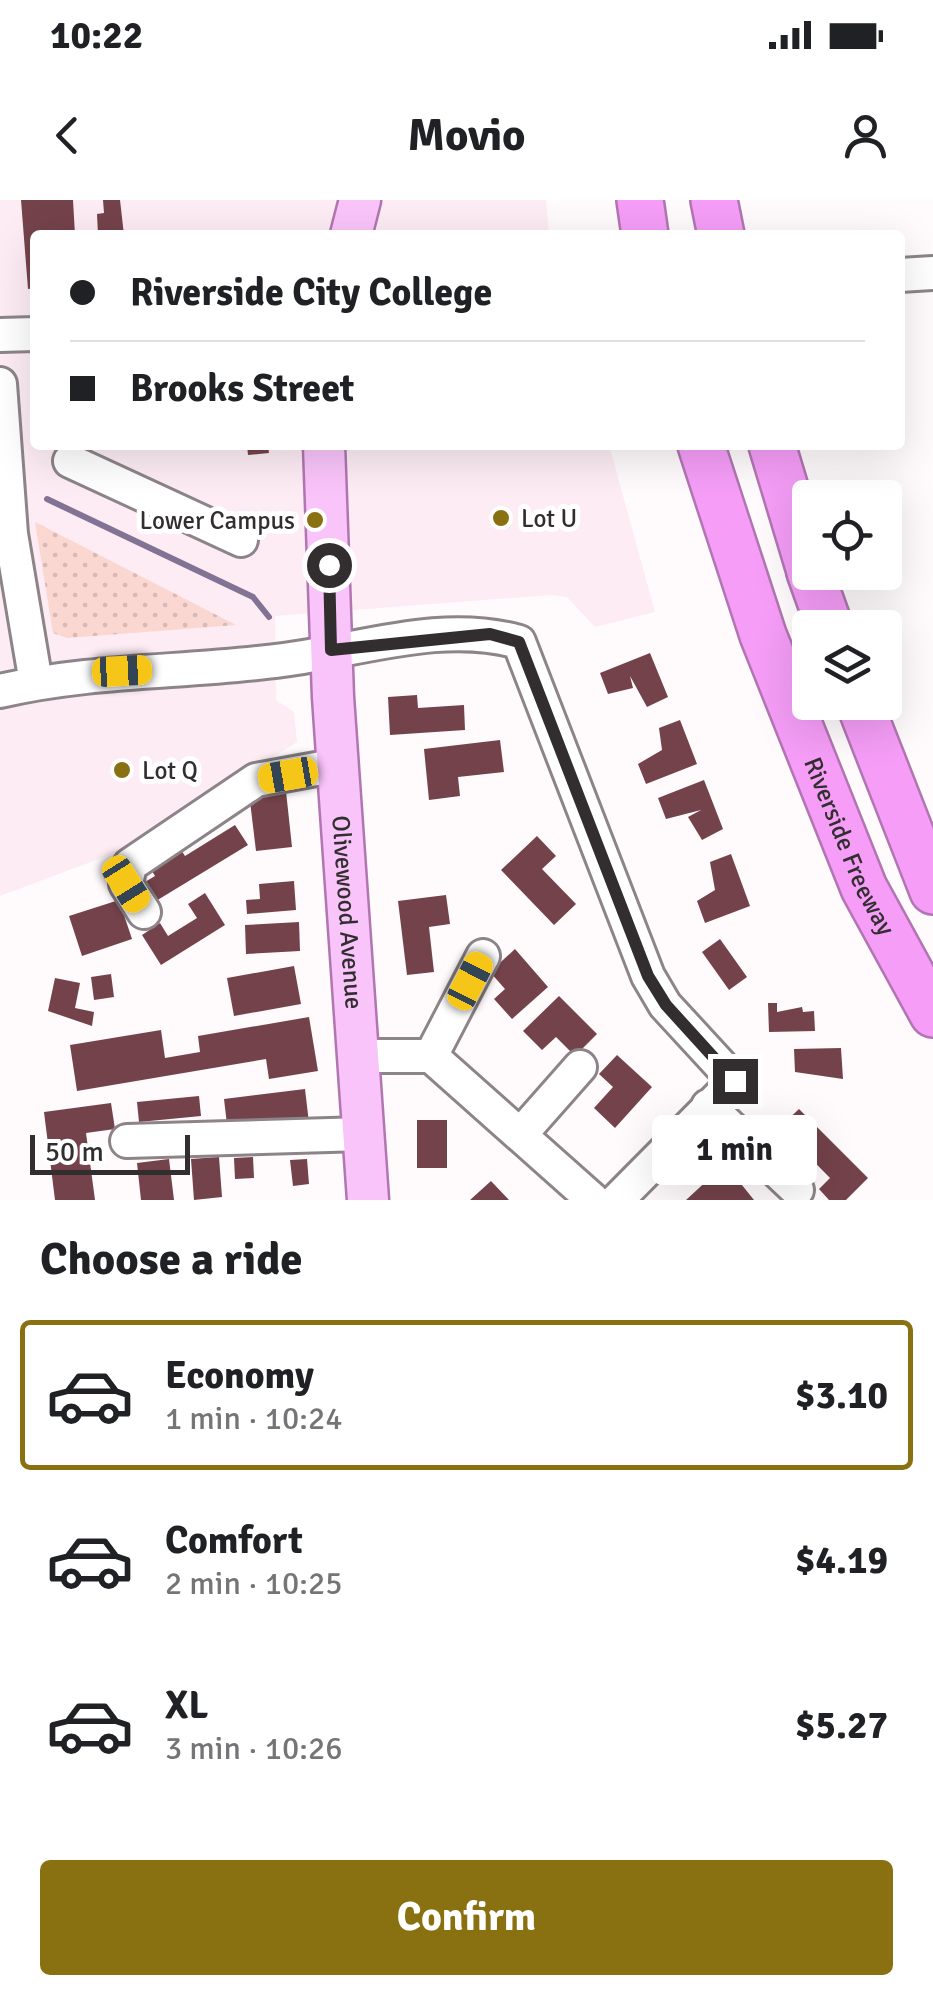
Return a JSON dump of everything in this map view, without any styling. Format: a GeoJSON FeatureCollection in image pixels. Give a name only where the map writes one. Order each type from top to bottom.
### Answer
{"type":"FeatureCollection","features":[{"type":"Feature","properties":{"kind":"highway"},"geometry":{"type":"LineString","coordinates":[[640,200],[645,230]]}},
{"type":"Feature","properties":{"kind":"highway"},"geometry":{"type":"LineString","coordinates":[[714,200],[720,230]]}},
{"type":"Feature","properties":{"kind":"highway","name":"Riverside Freeway"},"geometry":{"type":"LineString","coordinates":[[703,450],[763,635],[864,888],[933,1014]]}},
{"type":"Feature","properties":{"kind":"highway"},"geometry":{"type":"LineString","coordinates":[[773,450],[792,512]]}},
{"type":"Feature","properties":{"kind":"highway"},"geometry":{"type":"LineString","coordinates":[[865,720],[933,892]]}},
{"type":"Feature","properties":{"kind":"main road"},"geometry":{"type":"LineString","coordinates":[[352,230],[360,200]]}},
{"type":"Feature","properties":{"kind":"main road","name":"Olivewood Avenue"},"geometry":{"type":"LineString","coordinates":[[324,450],[331,650],[368,1200]]}},
{"type":"Feature","properties":{"kind":"street"},"geometry":{"type":"LineString","coordinates":[[905,275],[933,274]]}},
{"type":"Feature","properties":{"kind":"street"},"geometry":{"type":"LineString","coordinates":[[0,336],[30,334]]}},
{"type":"Feature","properties":{"kind":"street"},"geometry":{"type":"LineString","coordinates":[[0,384],[10,534],[36,683]]}},
{"type":"Feature","properties":{"kind":"street"},"geometry":{"type":"LineString","coordinates":[[70,460],[241,540]]}},
{"type":"Feature","properties":{"kind":"street"},"geometry":{"type":"LineString","coordinates":[[0,692],[122,671],[283,660],[331,650],[490,634],[519,642],[648,976],[666,1005],[735,1081],[617,1200]]}},
{"type":"Feature","properties":{"kind":"street"},"geometry":{"type":"LineString","coordinates":[[144,912],[126,884],[130,865],[256,780],[338,764]]}},
{"type":"Feature","properties":{"kind":"street"},"geometry":{"type":"LineString","coordinates":[[431,1056],[483,956]]}},
{"type":"Feature","properties":{"kind":"street"},"geometry":{"type":"LineString","coordinates":[[357,1056],[431,1056],[593,1200]]}},
{"type":"Feature","properties":{"kind":"street"},"geometry":{"type":"LineString","coordinates":[[520,1135],[580,1067]]}},
{"type":"Feature","properties":{"kind":"street"},"geometry":{"type":"LineString","coordinates":[[708,1106],[797,1190]]}},
{"type":"Feature","properties":{"kind":"street"},"geometry":{"type":"LineString","coordinates":[[127,1141],[363,1134]]}},
{"type":"Feature","properties":{"kind":"shaded area","name":"Lower Campus"},"geometry":{"type":"Polygon","coordinates":[[[0,200],[546,200],[549,230],[30,230],[30,450],[610,450],[655,612],[595,627],[567,597],[551,595],[275,616],[276,700],[294,712],[297,742],[128,848],[0,896],[0,200]]]}},
{"type":"Feature","properties":{"kind":"shaded area"},"geometry":{"type":"Polygon","coordinates":[[[35,522],[236,625],[67,638],[53,633],[35,522]]]}},
{"type":"Feature","properties":{"kind":"building"},"geometry":{"type":"Polygon","coordinates":[[[21,200],[73,200],[75,230],[30,230],[28,289],[21,200]]]}},
{"type":"Feature","properties":{"kind":"building"},"geometry":{"type":"Polygon","coordinates":[[[103,200],[120,200],[123,230],[98,230],[97,214],[104,213],[103,200]]]}},
{"type":"Feature","properties":{"kind":"building"},"geometry":{"type":"Polygon","coordinates":[[[248,450],[269,450],[269,453],[248,455],[248,450]]]}},
{"type":"Feature","properties":{"kind":"building"},"geometry":{"type":"Polygon","coordinates":[[[650,653],[668,697],[647,707],[630,676],[633,688],[608,694],[600,673],[650,653]]]}},
{"type":"Feature","properties":{"kind":"building"},"geometry":{"type":"Polygon","coordinates":[[[417,695],[418,708],[464,705],[465,730],[390,735],[388,697],[417,695]]]}},
{"type":"Feature","properties":{"kind":"building"},"geometry":{"type":"Polygon","coordinates":[[[680,720],[697,764],[646,784],[638,764],[662,750],[659,728],[680,720]]]}},
{"type":"Feature","properties":{"kind":"building"},"geometry":{"type":"Polygon","coordinates":[[[500,740],[504,772],[458,777],[460,796],[429,800],[424,749],[500,740]]]}},
{"type":"Feature","properties":{"kind":"building"},"geometry":{"type":"Polygon","coordinates":[[[704,780],[723,829],[702,840],[688,817],[701,810],[666,819],[658,798],[704,780]]]}},
{"type":"Feature","properties":{"kind":"building"},"geometry":{"type":"Polygon","coordinates":[[[285,782],[292,847],[256,851],[249,793],[285,782]]]}},
{"type":"Feature","properties":{"kind":"building"},"geometry":{"type":"Polygon","coordinates":[[[235,825],[248,845],[151,904],[140,885],[155,876],[148,864],[178,845],[185,856],[235,825]]]}},
{"type":"Feature","properties":{"kind":"building"},"geometry":{"type":"Polygon","coordinates":[[[537,836],[556,856],[542,869],[576,904],[554,925],[501,870],[537,836]]]}},
{"type":"Feature","properties":{"kind":"building"},"geometry":{"type":"Polygon","coordinates":[[[731,854],[750,906],[705,923],[697,901],[715,890],[710,862],[731,854]]]}},
{"type":"Feature","properties":{"kind":"building"},"geometry":{"type":"Polygon","coordinates":[[[294,881],[296,910],[247,914],[246,900],[260,899],[259,884],[294,881]]]}},
{"type":"Feature","properties":{"kind":"building"},"geometry":{"type":"Polygon","coordinates":[[[205,893],[225,925],[161,965],[142,935],[160,923],[168,936],[197,918],[188,904],[205,893]]]}},
{"type":"Feature","properties":{"kind":"building"},"geometry":{"type":"Polygon","coordinates":[[[446,895],[450,924],[429,927],[434,972],[407,975],[398,901],[446,895]]]}},
{"type":"Feature","properties":{"kind":"building"},"geometry":{"type":"Polygon","coordinates":[[[119,900],[132,939],[82,956],[69,916],[119,900]]]}},
{"type":"Feature","properties":{"kind":"building"},"geometry":{"type":"Polygon","coordinates":[[[299,922],[300,951],[246,954],[245,925],[299,922]]]}},
{"type":"Feature","properties":{"kind":"building"},"geometry":{"type":"Polygon","coordinates":[[[720,939],[747,977],[729,990],[702,952],[720,939]]]}},
{"type":"Feature","properties":{"kind":"building"},"geometry":{"type":"Polygon","coordinates":[[[515,949],[548,987],[512,1019],[494,999],[505,989],[490,972],[515,949]]]}},
{"type":"Feature","properties":{"kind":"building"},"geometry":{"type":"Polygon","coordinates":[[[294,966],[301,1004],[234,1016],[227,978],[294,966]]]}},
{"type":"Feature","properties":{"kind":"building"},"geometry":{"type":"Polygon","coordinates":[[[111,974],[114,997],[94,1000],[91,977],[111,974]]]}},
{"type":"Feature","properties":{"kind":"building"},"geometry":{"type":"Polygon","coordinates":[[[55,978],[80,983],[75,1008],[94,1012],[92,1026],[48,1011],[55,978]]]}},
{"type":"Feature","properties":{"kind":"building"},"geometry":{"type":"Polygon","coordinates":[[[559,996],[597,1034],[575,1056],[556,1037],[542,1050],[523,1031],[559,996]]]}},
{"type":"Feature","properties":{"kind":"building"},"geometry":{"type":"Polygon","coordinates":[[[768,1003],[777,1003],[777,1012],[802,1007],[803,1012],[814,1011],[815,1031],[769,1032],[768,1003]]]}},
{"type":"Feature","properties":{"kind":"building"},"geometry":{"type":"Polygon","coordinates":[[[309,1017],[318,1071],[269,1079],[266,1059],[77,1091],[70,1045],[161,1030],[165,1058],[200,1052],[198,1036],[309,1017]]]}},
{"type":"Feature","properties":{"kind":"building"},"geometry":{"type":"Polygon","coordinates":[[[841,1048],[843,1079],[795,1072],[794,1049],[841,1048]]]}},
{"type":"Feature","properties":{"kind":"building"},"geometry":{"type":"Polygon","coordinates":[[[617,1055],[652,1087],[615,1128],[594,1108],[613,1087],[599,1074],[617,1055]]]}},
{"type":"Feature","properties":{"kind":"building"},"geometry":{"type":"Polygon","coordinates":[[[305,1089],[309,1123],[228,1133],[224,1099],[305,1089]]]}},
{"type":"Feature","properties":{"kind":"building"},"geometry":{"type":"Polygon","coordinates":[[[199,1096],[201,1116],[139,1122],[137,1102],[199,1096]]]}},
{"type":"Feature","properties":{"kind":"building"},"geometry":{"type":"Polygon","coordinates":[[[111,1103],[115,1129],[86,1133],[95,1200],[55,1200],[44,1112],[111,1103]]]}},
{"type":"Feature","properties":{"kind":"building"},"geometry":{"type":"Polygon","coordinates":[[[799,1109],[868,1178],[846,1200],[829,1200],[819,1189],[830,1178],[780,1127],[799,1109]]]}},
{"type":"Feature","properties":{"kind":"building"},"geometry":{"type":"Polygon","coordinates":[[[417,1120],[447,1120],[447,1168],[417,1168],[417,1120]]]}},
{"type":"Feature","properties":{"kind":"building"},"geometry":{"type":"Polygon","coordinates":[[[219,1157],[222,1197],[194,1200],[191,1159],[219,1157]]]}},
{"type":"Feature","properties":{"kind":"building"},"geometry":{"type":"Polygon","coordinates":[[[253,1157],[254,1178],[235,1179],[234,1158],[253,1157]]]}},
{"type":"Feature","properties":{"kind":"building"},"geometry":{"type":"Polygon","coordinates":[[[169,1159],[174,1200],[141,1200],[137,1163],[169,1159]]]}},
{"type":"Feature","properties":{"kind":"building"},"geometry":{"type":"Polygon","coordinates":[[[307,1159],[309,1184],[293,1186],[290,1160],[307,1159]]]}},
{"type":"Feature","properties":{"kind":"building"},"geometry":{"type":"Polygon","coordinates":[[[725,1164],[754,1200],[686,1200],[725,1164]]]}},
{"type":"Feature","properties":{"kind":"building"},"geometry":{"type":"Polygon","coordinates":[[[491,1181],[509,1200],[470,1200],[491,1181]]]}},
{"type":"Feature","properties":{"kind":"waterway"},"geometry":{"type":"LineString","coordinates":[[47,499],[253,597],[269,617]]}},
{"type":"Feature","properties":{"kind":"place","name":"Lot U"},"geometry":{"type":"Point","coordinates":[501,518]}},
{"type":"Feature","properties":{"kind":"place","name":"Lower Campus"},"geometry":{"type":"Point","coordinates":[315,520]}},
{"type":"Feature","properties":{"kind":"place","name":"Lot Q"},"geometry":{"type":"Point","coordinates":[122,770]}},
{"type":"Feature","properties":{"kind":"route"},"geometry":{"type":"LineString","coordinates":[[329,565],[331,650],[429,636],[490,634],[519,642],[648,976],[666,1005],[735,1081]]}}]}
